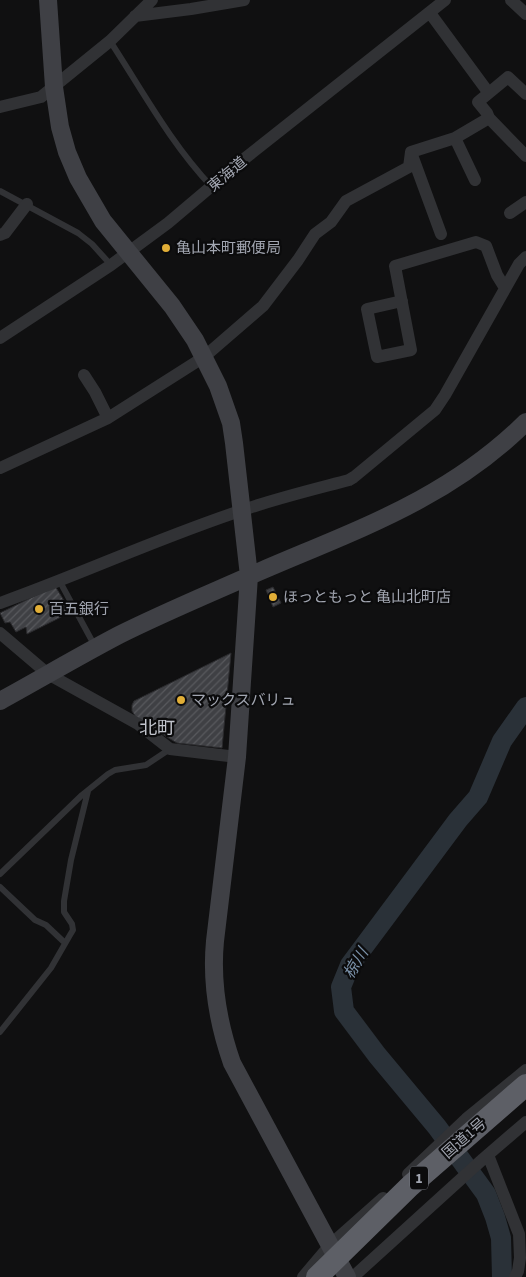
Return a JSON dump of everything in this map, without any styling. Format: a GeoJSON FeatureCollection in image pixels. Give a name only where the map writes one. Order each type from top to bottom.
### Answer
{"type":"FeatureCollection","features":[{"type":"Feature","properties":{"kind":"highway","name":"国道1号"},"geometry":{"type":"LineString","coordinates":[[317,1277],[410,1186],[526,1085]]}},
{"type":"Feature","properties":{"kind":"street"},"geometry":{"type":"LineString","coordinates":[[48,0],[54,87],[60,128],[67,152],[78,178],[103,221],[184,322],[218,386],[231,423],[249,576],[237,757],[213,957],[215,991],[224,1041],[232,1063],[347,1277]]}},
{"type":"Feature","properties":{"kind":"street"},"geometry":{"type":"LineString","coordinates":[[0,107],[40,97],[110,41],[152,0]]}},
{"type":"Feature","properties":{"kind":"street"},"geometry":{"type":"LineString","coordinates":[[135,16],[244,0]]}},
{"type":"Feature","properties":{"kind":"street","name":"東海道"},"geometry":{"type":"LineString","coordinates":[[0,338],[111,265],[168,223],[239,163],[445,0]]}},
{"type":"Feature","properties":{"kind":"street"},"geometry":{"type":"LineString","coordinates":[[511,0],[526,14]]}},
{"type":"Feature","properties":{"kind":"street"},"geometry":{"type":"LineString","coordinates":[[430,13],[488,92]]}},
{"type":"Feature","properties":{"kind":"street"},"geometry":{"type":"LineString","coordinates":[[526,94],[508,77],[478,102],[489,118],[526,156]]}},
{"type":"Feature","properties":{"kind":"street"},"geometry":{"type":"LineString","coordinates":[[411,152],[455,138],[489,118]]}},
{"type":"Feature","properties":{"kind":"street"},"geometry":{"type":"LineString","coordinates":[[455,138],[474,180]]}},
{"type":"Feature","properties":{"kind":"street"},"geometry":{"type":"LineString","coordinates":[[411,152],[441,234]]}},
{"type":"Feature","properties":{"kind":"street"},"geometry":{"type":"LineString","coordinates":[[0,468],[108,418],[204,357],[263,306],[315,234],[331,222],[346,201],[409,167],[411,152]]}},
{"type":"Feature","properties":{"kind":"street"},"geometry":{"type":"LineString","coordinates":[[510,213],[526,202]]}},
{"type":"Feature","properties":{"kind":"street"},"geometry":{"type":"LineString","coordinates":[[0,235],[4,233],[27,204]]}},
{"type":"Feature","properties":{"kind":"street"},"geometry":{"type":"LineString","coordinates":[[402,301],[367,309],[377,357],[411,350],[402,301],[395,266],[476,242],[486,246],[497,275],[505,288]]}},
{"type":"Feature","properties":{"kind":"street"},"geometry":{"type":"LineString","coordinates":[[0,603],[104,561],[241,511],[354,477],[434,410],[445,395],[519,264],[526,257]]}},
{"type":"Feature","properties":{"kind":"street"},"geometry":{"type":"LineString","coordinates":[[84,375],[108,418]]}},
{"type":"Feature","properties":{"kind":"street"},"geometry":{"type":"LineString","coordinates":[[0,701],[120,635],[249,576],[364,528],[420,500],[469,470],[526,422]]}},
{"type":"Feature","properties":{"kind":"street"},"geometry":{"type":"LineString","coordinates":[[0,633],[48,674],[138,724],[170,749],[237,757]]}},
{"type":"Feature","properties":{"kind":"street"},"geometry":{"type":"LineString","coordinates":[[303,1277],[330,1245],[394,1188],[466,1119],[526,1070]]}},
{"type":"Feature","properties":{"kind":"street"},"geometry":{"type":"LineString","coordinates":[[353,1277],[526,1122]]}},
{"type":"Feature","properties":{"kind":"street"},"geometry":{"type":"LineString","coordinates":[[486,1157],[519,1234],[520,1258],[518,1271],[514,1277]]}},
{"type":"Feature","properties":{"kind":"lane"},"geometry":{"type":"LineString","coordinates":[[110,41],[164,126],[196,170],[212,187]]}},
{"type":"Feature","properties":{"kind":"lane"},"geometry":{"type":"LineString","coordinates":[[0,191],[27,204],[78,234],[92,244],[111,265]]}},
{"type":"Feature","properties":{"kind":"lane"},"geometry":{"type":"LineString","coordinates":[[59,580],[91,639]]}},
{"type":"Feature","properties":{"kind":"lane"},"geometry":{"type":"LineString","coordinates":[[0,874],[82,795],[116,770],[146,765],[170,749]]}},
{"type":"Feature","properties":{"kind":"lane"},"geometry":{"type":"LineString","coordinates":[[0,1032],[51,968],[72,930],[72,924],[64,912],[64,901],[71,860],[88,791]]}},
{"type":"Feature","properties":{"kind":"lane"},"geometry":{"type":"LineString","coordinates":[[0,887],[35,920],[46,925],[65,943]]}},
{"type":"Feature","properties":{"kind":"building","name":"百五銀行"},"geometry":{"type":"Polygon","coordinates":[[[55,586],[71,612],[27,634],[26,627],[16,632],[10,622],[5,623],[0,613],[55,586]]]}},
{"type":"Feature","properties":{"kind":"building","name":"ほっともっと 亀山北町店"},"geometry":{"type":"Polygon","coordinates":[[[273,587],[281,603],[273,607],[266,590],[273,587]]]}},
{"type":"Feature","properties":{"kind":"building","name":"マックスバリュ"},"geometry":{"type":"Polygon","coordinates":[[[231,653],[222,748],[177,743],[137,719],[132,711],[134,701],[231,653]]]}},
{"type":"Feature","properties":{"kind":"waterway","name":"椋川"},"geometry":{"type":"LineString","coordinates":[[502,1277],[501,1238],[486,1194],[437,1127],[377,1055],[344,1011],[341,987],[350,965],[458,820],[478,797],[502,741],[526,707]]}},
{"type":"Feature","properties":{"kind":"place","name":"亀山本町郵便局"},"geometry":{"type":"Point","coordinates":[166,248]}},
{"type":"Feature","properties":{"kind":"place","name":"ほっともっと 亀山北町店"},"geometry":{"type":"Point","coordinates":[273,597]}},
{"type":"Feature","properties":{"kind":"place","name":"百五銀行"},"geometry":{"type":"Point","coordinates":[39,609]}},
{"type":"Feature","properties":{"kind":"place","name":"マックスバリュ"},"geometry":{"type":"Point","coordinates":[181,700]}},
{"type":"Feature","properties":{"kind":"district","name":"北町"},"geometry":{"type":"Point","coordinates":[157,728]}}]}
